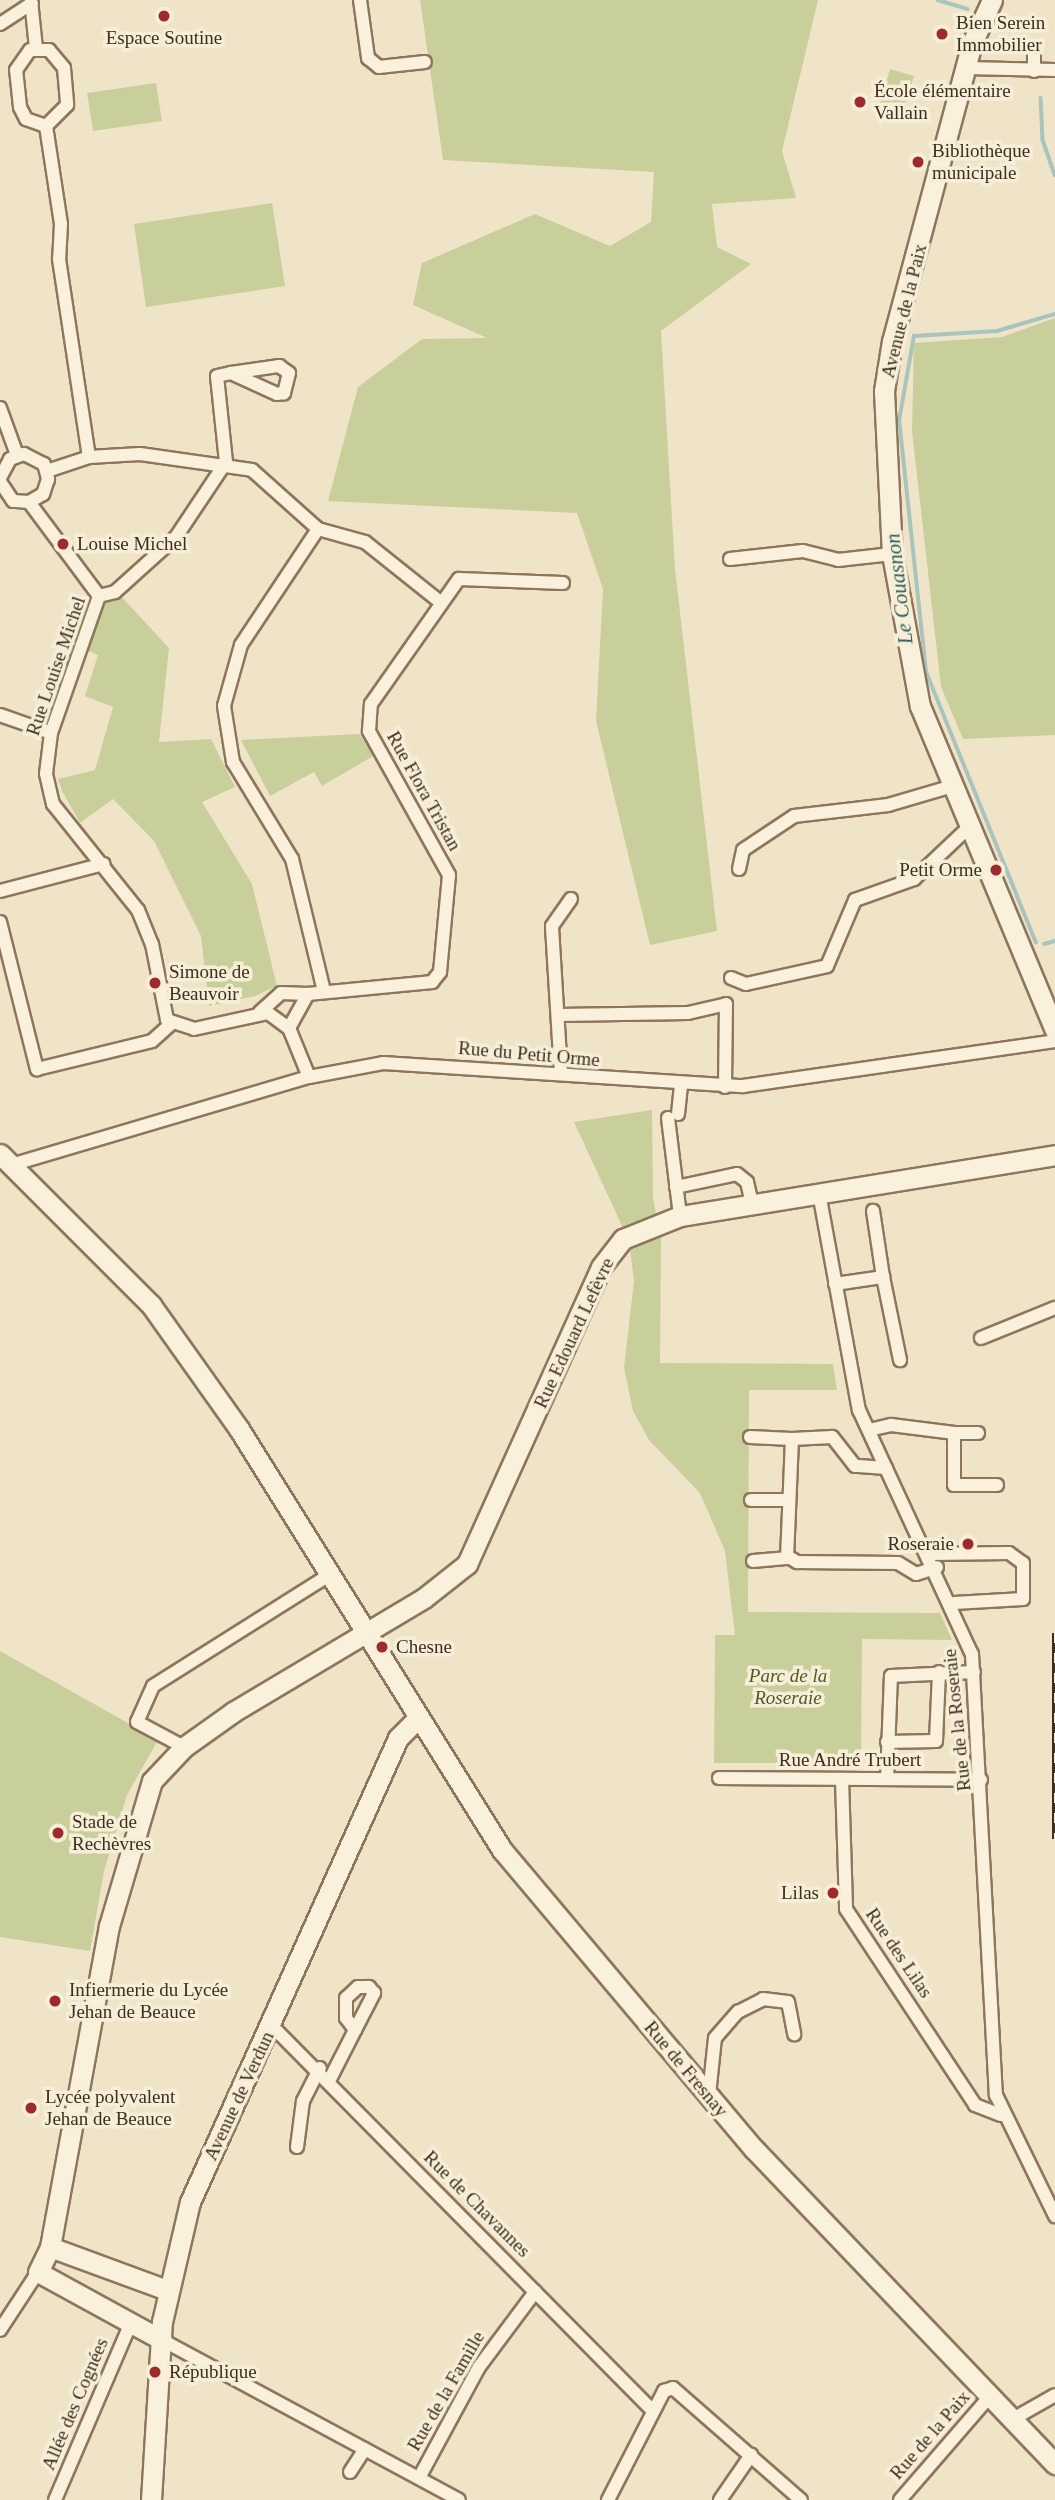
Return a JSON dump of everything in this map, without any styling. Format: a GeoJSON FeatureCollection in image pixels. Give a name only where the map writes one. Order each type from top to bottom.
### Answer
{"type":"FeatureCollection","features":[{"type":"Feature","properties":{"kind":"street"},"geometry":{"type":"LineString","coordinates":[[360,0],[368,58],[379,67],[425,62]]}},
{"type":"Feature","properties":{"kind":"street","name":"Avenue de la Paix"},"geometry":{"type":"LineString","coordinates":[[992,0],[965,68],[884,391],[892,554],[920,706],[949,787],[1055,1030]]}},
{"type":"Feature","properties":{"kind":"street"},"geometry":{"type":"LineString","coordinates":[[0,24],[32,2],[36,48]]}},
{"type":"Feature","properties":{"kind":"street"},"geometry":{"type":"LineString","coordinates":[[36,48],[20,57],[15,76],[22,113],[46,126]]}},
{"type":"Feature","properties":{"kind":"street"},"geometry":{"type":"LineString","coordinates":[[36,48],[61,60],[68,91],[65,111],[46,126]]}},
{"type":"Feature","properties":{"kind":"street"},"geometry":{"type":"LineString","coordinates":[[1034,52],[1034,71]]}},
{"type":"Feature","properties":{"kind":"street"},"geometry":{"type":"LineString","coordinates":[[965,68],[1055,71]]}},
{"type":"Feature","properties":{"kind":"street"},"geometry":{"type":"LineString","coordinates":[[46,126],[61,224],[59,259],[89,457]]}},
{"type":"Feature","properties":{"kind":"street"},"geometry":{"type":"LineString","coordinates":[[226,462],[217,376],[231,373]]}},
{"type":"Feature","properties":{"kind":"street"},"geometry":{"type":"LineString","coordinates":[[0,408],[17,456],[1,485],[13,500],[29,502],[99,596]]}},
{"type":"Feature","properties":{"kind":"street"},"geometry":{"type":"LineString","coordinates":[[17,456],[32,456],[47,471],[47,487],[29,502]]}},
{"type":"Feature","properties":{"kind":"street"},"geometry":{"type":"LineString","coordinates":[[47,471],[89,457],[226,462],[276,487],[318,528],[365,542],[439,601]]}},
{"type":"Feature","properties":{"kind":"street","name":"Rue Louise Michel"},"geometry":{"type":"LineString","coordinates":[[171,1024],[163,1014],[147,931],[104,864],[53,804],[46,774],[51,733],[99,596],[115,592],[176,537],[226,462]]}},
{"type":"Feature","properties":{"kind":"street"},"geometry":{"type":"LineString","coordinates":[[318,528],[242,645],[224,706],[233,762],[292,859],[324,991]]}},
{"type":"Feature","properties":{"kind":"street"},"geometry":{"type":"LineString","coordinates":[[730,559],[803,551],[838,560],[892,554]]}},
{"type":"Feature","properties":{"kind":"street","name":"Rue Flora Tristan"},"geometry":{"type":"LineString","coordinates":[[171,1024],[194,1029],[260,1012],[281,993],[308,994],[432,982],[440,972],[449,875],[376,747],[368,717],[439,601],[468,576],[563,583]]}},
{"type":"Feature","properties":{"kind":"street"},"geometry":{"type":"LineString","coordinates":[[0,715],[51,733]]}},
{"type":"Feature","properties":{"kind":"street"},"geometry":{"type":"LineString","coordinates":[[739,869],[743,850],[794,816],[888,805],[949,787]]}},
{"type":"Feature","properties":{"kind":"street"},"geometry":{"type":"LineString","coordinates":[[731,978],[746,984],[827,966],[855,900],[914,879],[968,828]]}},
{"type":"Feature","properties":{"kind":"street"},"geometry":{"type":"LineString","coordinates":[[0,891],[104,864]]}},
{"type":"Feature","properties":{"kind":"street"},"geometry":{"type":"LineString","coordinates":[[561,1074],[552,926],[571,899]]}},
{"type":"Feature","properties":{"kind":"street"},"geometry":{"type":"LineString","coordinates":[[0,922],[37,1069],[152,1041],[171,1024]]}},
{"type":"Feature","properties":{"kind":"street"},"geometry":{"type":"LineString","coordinates":[[289,1028],[308,994]]}},
{"type":"Feature","properties":{"kind":"street"},"geometry":{"type":"LineString","coordinates":[[558,1015],[688,1013],[726,1004],[725,1087]]}},
{"type":"Feature","properties":{"kind":"street"},"geometry":{"type":"LineString","coordinates":[[260,1012],[289,1028],[309,1077]]}},
{"type":"Feature","properties":{"kind":"street","name":"Rue du Petit Orme"},"geometry":{"type":"LineString","coordinates":[[6,1160],[309,1077],[383,1063],[725,1087],[1055,1041]]}},
{"type":"Feature","properties":{"kind":"street"},"geometry":{"type":"LineString","coordinates":[[680,1216],[673,1116],[681,1085]]}},
{"type":"Feature","properties":{"kind":"street","name":"Rue Edouard Lefèvre"},"geometry":{"type":"LineString","coordinates":[[184,1747],[364,1635],[467,1564],[609,1254],[640,1229],[680,1216],[1055,1155]]}},
{"type":"Feature","properties":{"kind":"street","name":"Rue de Fresnay"},"geometry":{"type":"LineString","coordinates":[[6,1160],[151,1305],[239,1429],[364,1635],[502,1850],[709,2099],[1055,2464]]}},
{"type":"Feature","properties":{"kind":"street"},"geometry":{"type":"LineString","coordinates":[[676,1187],[737,1174],[747,1182],[752,1204]]}},
{"type":"Feature","properties":{"kind":"street","name":"Rue de la Roseraie"},"geometry":{"type":"LineString","coordinates":[[819,1193],[853,1384],[886,1468],[954,1603],[974,1672],[1001,2115],[1055,2216]]}},
{"type":"Feature","properties":{"kind":"street"},"geometry":{"type":"LineString","coordinates":[[873,1211],[900,1360]]}},
{"type":"Feature","properties":{"kind":"street"},"geometry":{"type":"LineString","coordinates":[[835,1284],[883,1277]]}},
{"type":"Feature","properties":{"kind":"street"},"geometry":{"type":"LineString","coordinates":[[981,1338],[1055,1308]]}},
{"type":"Feature","properties":{"kind":"street"},"geometry":{"type":"LineString","coordinates":[[869,1430],[891,1425],[954,1433],[978,1433]]}},
{"type":"Feature","properties":{"kind":"street"},"geometry":{"type":"LineString","coordinates":[[954,1433],[954,1485],[997,1485]]}},
{"type":"Feature","properties":{"kind":"street"},"geometry":{"type":"LineString","coordinates":[[750,1437],[832,1437],[855,1466],[886,1468]]}},
{"type":"Feature","properties":{"kind":"street"},"geometry":{"type":"LineString","coordinates":[[789,1559],[787,1500],[792,1439]]}},
{"type":"Feature","properties":{"kind":"street"},"geometry":{"type":"LineString","coordinates":[[751,1500],[787,1500]]}},
{"type":"Feature","properties":{"kind":"street"},"geometry":{"type":"LineString","coordinates":[[931,1554],[1009,1553],[1023,1563],[1023,1599],[954,1603]]}},
{"type":"Feature","properties":{"kind":"street"},"geometry":{"type":"LineString","coordinates":[[753,1561],[789,1559],[898,1563],[916,1574],[937,1567]]}},
{"type":"Feature","properties":{"kind":"street"},"geometry":{"type":"LineString","coordinates":[[0,2330],[38,2272],[50,2247],[109,1926],[143,1800],[184,1747],[137,1722],[153,1686],[328,1576]]}},
{"type":"Feature","properties":{"kind":"street"},"geometry":{"type":"LineString","coordinates":[[887,1742],[936,1741],[939,1672]]}},
{"type":"Feature","properties":{"kind":"street"},"geometry":{"type":"LineString","coordinates":[[887,1779],[891,1676],[974,1672]]}},
{"type":"Feature","properties":{"kind":"street","name":"Avenue de Verdun"},"geometry":{"type":"LineString","coordinates":[[151,2500],[167,2290],[190,2202],[272,2026],[398,1738],[417,1719]]}},
{"type":"Feature","properties":{"kind":"street","name":"Rue André Trubert"},"geometry":{"type":"LineString","coordinates":[[719,1778],[981,1780]]}},
{"type":"Feature","properties":{"kind":"street","name":"Rue des Lilas"},"geometry":{"type":"LineString","coordinates":[[842,1779],[846,1909],[975,2105],[1001,2115]]}},
{"type":"Feature","properties":{"kind":"street"},"geometry":{"type":"LineString","coordinates":[[709,2099],[709,2057],[720,2025],[763,1999],[788,2002],[794,2034]]}},
{"type":"Feature","properties":{"kind":"street","name":"Rue de Chavannes"},"geometry":{"type":"LineString","coordinates":[[272,2026],[320,2068],[653,2412]]}},
{"type":"Feature","properties":{"kind":"street"},"geometry":{"type":"LineString","coordinates":[[330,2079],[355,2030]]}},
{"type":"Feature","properties":{"kind":"street"},"geometry":{"type":"LineString","coordinates":[[683,2066],[709,2057]]}},
{"type":"Feature","properties":{"kind":"street"},"geometry":{"type":"LineString","coordinates":[[297,2147],[303,2101],[320,2068]]}},
{"type":"Feature","properties":{"kind":"street"},"geometry":{"type":"LineString","coordinates":[[50,2247],[167,2290]]}},
{"type":"Feature","properties":{"kind":"street"},"geometry":{"type":"LineString","coordinates":[[38,2272],[459,2500]]}},
{"type":"Feature","properties":{"kind":"street","name":"Rue de la Famille"},"geometry":{"type":"LineString","coordinates":[[419,2478],[479,2367],[535,2292]]}},
{"type":"Feature","properties":{"kind":"street","name":"Allée des Cognées"},"geometry":{"type":"LineString","coordinates":[[55,2500],[131,2323]]}},
{"type":"Feature","properties":{"kind":"street"},"geometry":{"type":"LineString","coordinates":[[608,2500],[653,2412],[673,2388],[801,2500]]}},
{"type":"Feature","properties":{"kind":"street"},"geometry":{"type":"LineString","coordinates":[[1013,2419],[1055,2395]]}},
{"type":"Feature","properties":{"kind":"street","name":"Rue de la Paix"},"geometry":{"type":"LineString","coordinates":[[900,2500],[990,2396]]}},
{"type":"Feature","properties":{"kind":"street"},"geometry":{"type":"LineString","coordinates":[[350,2472],[365,2449]]}},
{"type":"Feature","properties":{"kind":"street"},"geometry":{"type":"LineString","coordinates":[[720,2500],[751,2455]]}},
{"type":"Feature","properties":{"kind":"green space"},"geometry":{"type":"Polygon","coordinates":[[[420,0],[818,0],[782,151],[796,198],[712,204],[717,247],[751,264],[661,331],[675,569],[717,931],[650,945],[596,721],[603,589],[577,513],[328,501],[358,387],[422,339],[487,338],[413,305],[422,263],[535,214],[610,246],[651,222],[654,172],[443,160],[420,0]]]}},
{"type":"Feature","properties":{"kind":"green space"},"geometry":{"type":"Polygon","coordinates":[[[890,69],[914,76],[902,116],[878,109],[890,69]]]}},
{"type":"Feature","properties":{"kind":"green space"},"geometry":{"type":"Polygon","coordinates":[[[156,83],[162,121],[93,131],[87,93],[156,83]]]}},
{"type":"Feature","properties":{"kind":"green space"},"geometry":{"type":"Polygon","coordinates":[[[272,203],[285,286],[146,307],[134,224],[272,203]]]}},
{"type":"Feature","properties":{"kind":"green space"},"geometry":{"type":"Polygon","coordinates":[[[1055,318],[1055,735],[963,739],[941,687],[912,431],[914,343],[1002,337],[1055,318]]]}},
{"type":"Feature","properties":{"kind":"green space"},"geometry":{"type":"Polygon","coordinates":[[[119,594],[169,648],[159,742],[211,739],[235,787],[202,802],[252,884],[277,986],[255,996],[209,1006],[201,936],[154,841],[113,799],[80,823],[62,791],[58,779],[95,770],[113,707],[85,696],[98,655],[86,650],[100,606],[119,594]]]}},
{"type":"Feature","properties":{"kind":"green space"},"geometry":{"type":"Polygon","coordinates":[[[359,734],[375,755],[322,786],[314,772],[270,796],[241,740],[359,734]]]}},
{"type":"Feature","properties":{"kind":"green space","name":"Parc de la Roseraie"},"geometry":{"type":"Polygon","coordinates":[[[652,1110],[653,1198],[661,1239],[660,1363],[833,1364],[837,1390],[749,1390],[748,1612],[940,1613],[952,1640],[862,1639],[861,1763],[714,1763],[715,1635],[735,1635],[725,1551],[700,1493],[649,1440],[633,1411],[624,1368],[634,1281],[629,1241],[574,1122],[652,1110]]]}},
{"type":"Feature","properties":{"kind":"green space","name":"Stade de Rechèvres"},"geometry":{"type":"Polygon","coordinates":[[[0,1651],[158,1740],[127,1795],[104,1871],[90,1951],[0,1937],[0,1651]]]}},
{"type":"Feature","properties":{"kind":"waterway","name":"Le Couasnon"},"geometry":{"type":"LineString","coordinates":[[938,0],[968,9]]}},
{"type":"Feature","properties":{"kind":"waterway","name":"Le Couasnon"},"geometry":{"type":"LineString","coordinates":[[1041,98],[1043,140],[1055,175]]}},
{"type":"Feature","properties":{"kind":"waterway","name":"Le Couasnon"},"geometry":{"type":"LineString","coordinates":[[1036,943],[926,672],[899,421],[914,336],[997,331],[1055,314]]}},
{"type":"Feature","properties":{"kind":"waterway","name":"Le Couasnon"},"geometry":{"type":"LineString","coordinates":[[1044,944],[1055,941]]}},
{"type":"Feature","properties":{"kind":"railway"},"geometry":{"type":"LineString","coordinates":[[1055,1633],[1055,1839]]}},
{"type":"Feature","properties":{"kind":"place","name":"Espace Soutine"},"geometry":{"type":"Point","coordinates":[164,16]}},
{"type":"Feature","properties":{"kind":"place","name":"Bien Serein Immobilier"},"geometry":{"type":"Point","coordinates":[942,34]}},
{"type":"Feature","properties":{"kind":"place","name":"École élémentaire Vallain"},"geometry":{"type":"Point","coordinates":[860,102]}},
{"type":"Feature","properties":{"kind":"place","name":"Bibliothèque municipale"},"geometry":{"type":"Point","coordinates":[918,162]}},
{"type":"Feature","properties":{"kind":"place","name":"Louise Michel"},"geometry":{"type":"Point","coordinates":[63,544]}},
{"type":"Feature","properties":{"kind":"place","name":"Petit Orme"},"geometry":{"type":"Point","coordinates":[996,870]}},
{"type":"Feature","properties":{"kind":"place","name":"Simone de Beauvoir"},"geometry":{"type":"Point","coordinates":[155,983]}},
{"type":"Feature","properties":{"kind":"place","name":"Roseraie"},"geometry":{"type":"Point","coordinates":[968,1544]}},
{"type":"Feature","properties":{"kind":"place","name":"Chesne"},"geometry":{"type":"Point","coordinates":[382,1647]}},
{"type":"Feature","properties":{"kind":"place","name":"Stade de Rechèvres"},"geometry":{"type":"Point","coordinates":[58,1833]}},
{"type":"Feature","properties":{"kind":"place","name":"Lilas"},"geometry":{"type":"Point","coordinates":[833,1893]}},
{"type":"Feature","properties":{"kind":"place","name":"Infiermerie du Lycée Jehan de Beauce"},"geometry":{"type":"Point","coordinates":[55,2001]}},
{"type":"Feature","properties":{"kind":"place","name":"Lycée polyvalent Jehan de Beauce"},"geometry":{"type":"Point","coordinates":[31,2108]}},
{"type":"Feature","properties":{"kind":"place","name":"République"},"geometry":{"type":"Point","coordinates":[155,2372]}}]}
